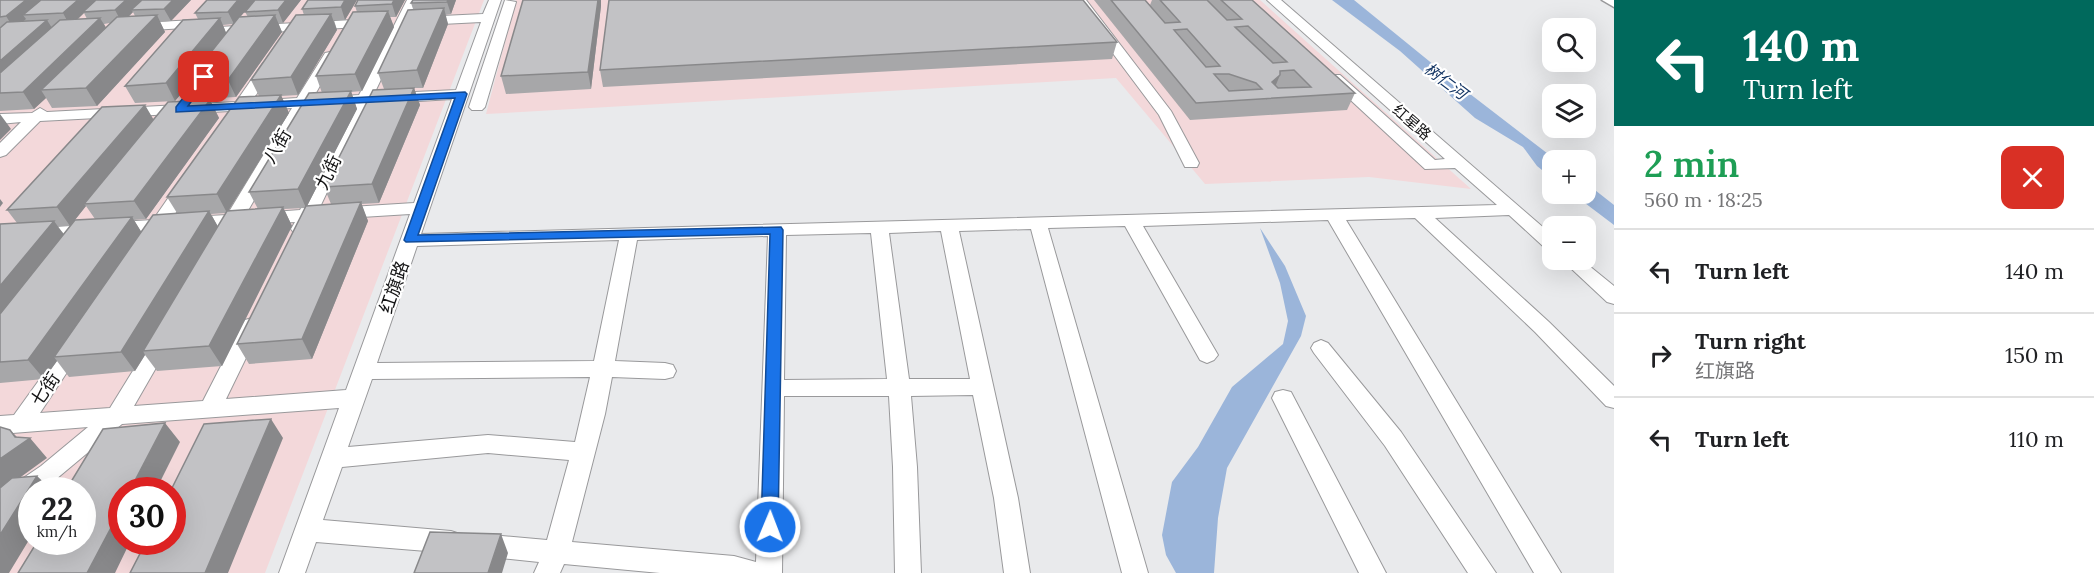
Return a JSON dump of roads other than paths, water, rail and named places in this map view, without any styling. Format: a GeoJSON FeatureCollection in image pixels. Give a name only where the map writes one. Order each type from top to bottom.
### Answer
{"type":"FeatureCollection","features":[{"type":"Feature","properties":{"kind":"main road"},"geometry":{"type":"LineString","coordinates":[[1610,0],[1614,2]]}},
{"type":"Feature","properties":{"kind":"street","name":"九街"},"geometry":{"type":"LineString","coordinates":[[290,248],[364,100],[392,22],[413,0]]}},
{"type":"Feature","properties":{"kind":"street"},"geometry":{"type":"LineString","coordinates":[[1079,0],[1166,114],[1191,163]]}},
{"type":"Feature","properties":{"kind":"street","name":"红星路"},"geometry":{"type":"LineString","coordinates":[[1273,0],[1542,235]]}},
{"type":"Feature","properties":{"kind":"street"},"geometry":{"type":"LineString","coordinates":[[0,119],[364,100],[469,101],[502,5],[392,22],[123,32],[141,14]]}},
{"type":"Feature","properties":{"kind":"street","name":"红旗路"},"geometry":{"type":"LineString","coordinates":[[292,573],[410,240],[469,101],[502,5]]}},
{"type":"Feature","properties":{"kind":"street","name":"八街"},"geometry":{"type":"LineString","coordinates":[[215,251],[358,8]]}},
{"type":"Feature","properties":{"kind":"street"},"geometry":{"type":"LineString","coordinates":[[222,134],[308,9]]}},
{"type":"Feature","properties":{"kind":"street"},"geometry":{"type":"LineString","coordinates":[[228,47],[253,15]]}},
{"type":"Feature","properties":{"kind":"street"},"geometry":{"type":"LineString","coordinates":[[1288,36],[1312,35]]}},
{"type":"Feature","properties":{"kind":"street"},"geometry":{"type":"LineString","coordinates":[[1322,66],[1431,165],[1459,163]]}},
{"type":"Feature","properties":{"kind":"street"},"geometry":{"type":"LineString","coordinates":[[165,128],[193,92]]}},
{"type":"Feature","properties":{"kind":"street"},"geometry":{"type":"LineString","coordinates":[[100,130],[130,97]]}},
{"type":"Feature","properties":{"kind":"street"},"geometry":{"type":"LineString","coordinates":[[0,152],[52,101]]}},
{"type":"Feature","properties":{"kind":"street"},"geometry":{"type":"LineString","coordinates":[[139,253],[197,170]]}},
{"type":"Feature","properties":{"kind":"street"},"geometry":{"type":"LineString","coordinates":[[2,237],[422,208]]}},
{"type":"Feature","properties":{"kind":"street"},"geometry":{"type":"LineString","coordinates":[[410,240],[1514,210]]}},
{"type":"Feature","properties":{"kind":"street"},"geometry":{"type":"LineString","coordinates":[[72,248],[100,211]]}},
{"type":"Feature","properties":{"kind":"street"},"geometry":{"type":"LineString","coordinates":[[1420,213],[1542,327],[1614,400]]}},
{"type":"Feature","properties":{"kind":"street"},"geometry":{"type":"LineString","coordinates":[[1334,215],[1548,573]]}},
{"type":"Feature","properties":{"kind":"street"},"geometry":{"type":"LineString","coordinates":[[2,237],[22,217]]}},
{"type":"Feature","properties":{"kind":"street"},"geometry":{"type":"LineString","coordinates":[[1131,220],[1207,355]]}},
{"type":"Feature","properties":{"kind":"street"},"geometry":{"type":"LineString","coordinates":[[1038,223],[1135,573]]}},
{"type":"Feature","properties":{"kind":"street"},"geometry":{"type":"LineString","coordinates":[[949,225],[1006,498],[1017,573]]}},
{"type":"Feature","properties":{"kind":"street"},"geometry":{"type":"LineString","coordinates":[[879,227],[899,386],[905,467],[908,573]]}},
{"type":"Feature","properties":{"kind":"street"},"geometry":{"type":"LineString","coordinates":[[769,573],[777,230]]}},
{"type":"Feature","properties":{"kind":"street"},"geometry":{"type":"LineString","coordinates":[[552,562],[583,452],[603,369],[630,234]]}},
{"type":"Feature","properties":{"kind":"street"},"geometry":{"type":"LineString","coordinates":[[1583,270],[1614,297]]}},
{"type":"Feature","properties":{"kind":"street"},"geometry":{"type":"LineString","coordinates":[[214,415],[258,312]]}},
{"type":"Feature","properties":{"kind":"street"},"geometry":{"type":"LineString","coordinates":[[0,508],[49,473],[117,416],[172,323]]}},
{"type":"Feature","properties":{"kind":"street","name":"七街"},"geometry":{"type":"LineString","coordinates":[[11,424],[87,329]]}},
{"type":"Feature","properties":{"kind":"street"},"geometry":{"type":"LineString","coordinates":[[1321,348],[1393,439],[1483,573]]}},
{"type":"Feature","properties":{"kind":"street"},"geometry":{"type":"LineString","coordinates":[[364,371],[603,369],[665,371]]}},
{"type":"Feature","properties":{"kind":"street"},"geometry":{"type":"LineString","coordinates":[[773,388],[983,387]]}},
{"type":"Feature","properties":{"kind":"street"},"geometry":{"type":"LineString","coordinates":[[11,424],[117,416],[214,415],[355,398]]}},
{"type":"Feature","properties":{"kind":"street"},"geometry":{"type":"LineString","coordinates":[[1283,398],[1373,573]]}},
{"type":"Feature","properties":{"kind":"street"},"geometry":{"type":"LineString","coordinates":[[333,458],[488,444],[583,452]]}},
{"type":"Feature","properties":{"kind":"street"},"geometry":{"type":"LineString","coordinates":[[308,530],[552,562],[734,568],[755,573]]}},
{"type":"Feature","properties":{"kind":"water","name":"树仁河"},"geometry":{"type":"Polygon","coordinates":[[[1332,0],[1354,0],[1543,150],[1542,170],[1523,147],[1475,118],[1400,51],[1332,0]]]}},
{"type":"Feature","properties":{"kind":"water"},"geometry":{"type":"Polygon","coordinates":[[[1596,191],[1614,205],[1614,225],[1586,204],[1596,204],[1596,191]]]}},
{"type":"Feature","properties":{"kind":"water"},"geometry":{"type":"Polygon","coordinates":[[[1260,228],[1285,266],[1306,316],[1301,336],[1227,468],[1218,518],[1214,573],[1176,573],[1166,555],[1162,535],[1172,482],[1198,447],[1232,387],[1283,344],[1288,321],[1280,283],[1260,228]]]}}]}
